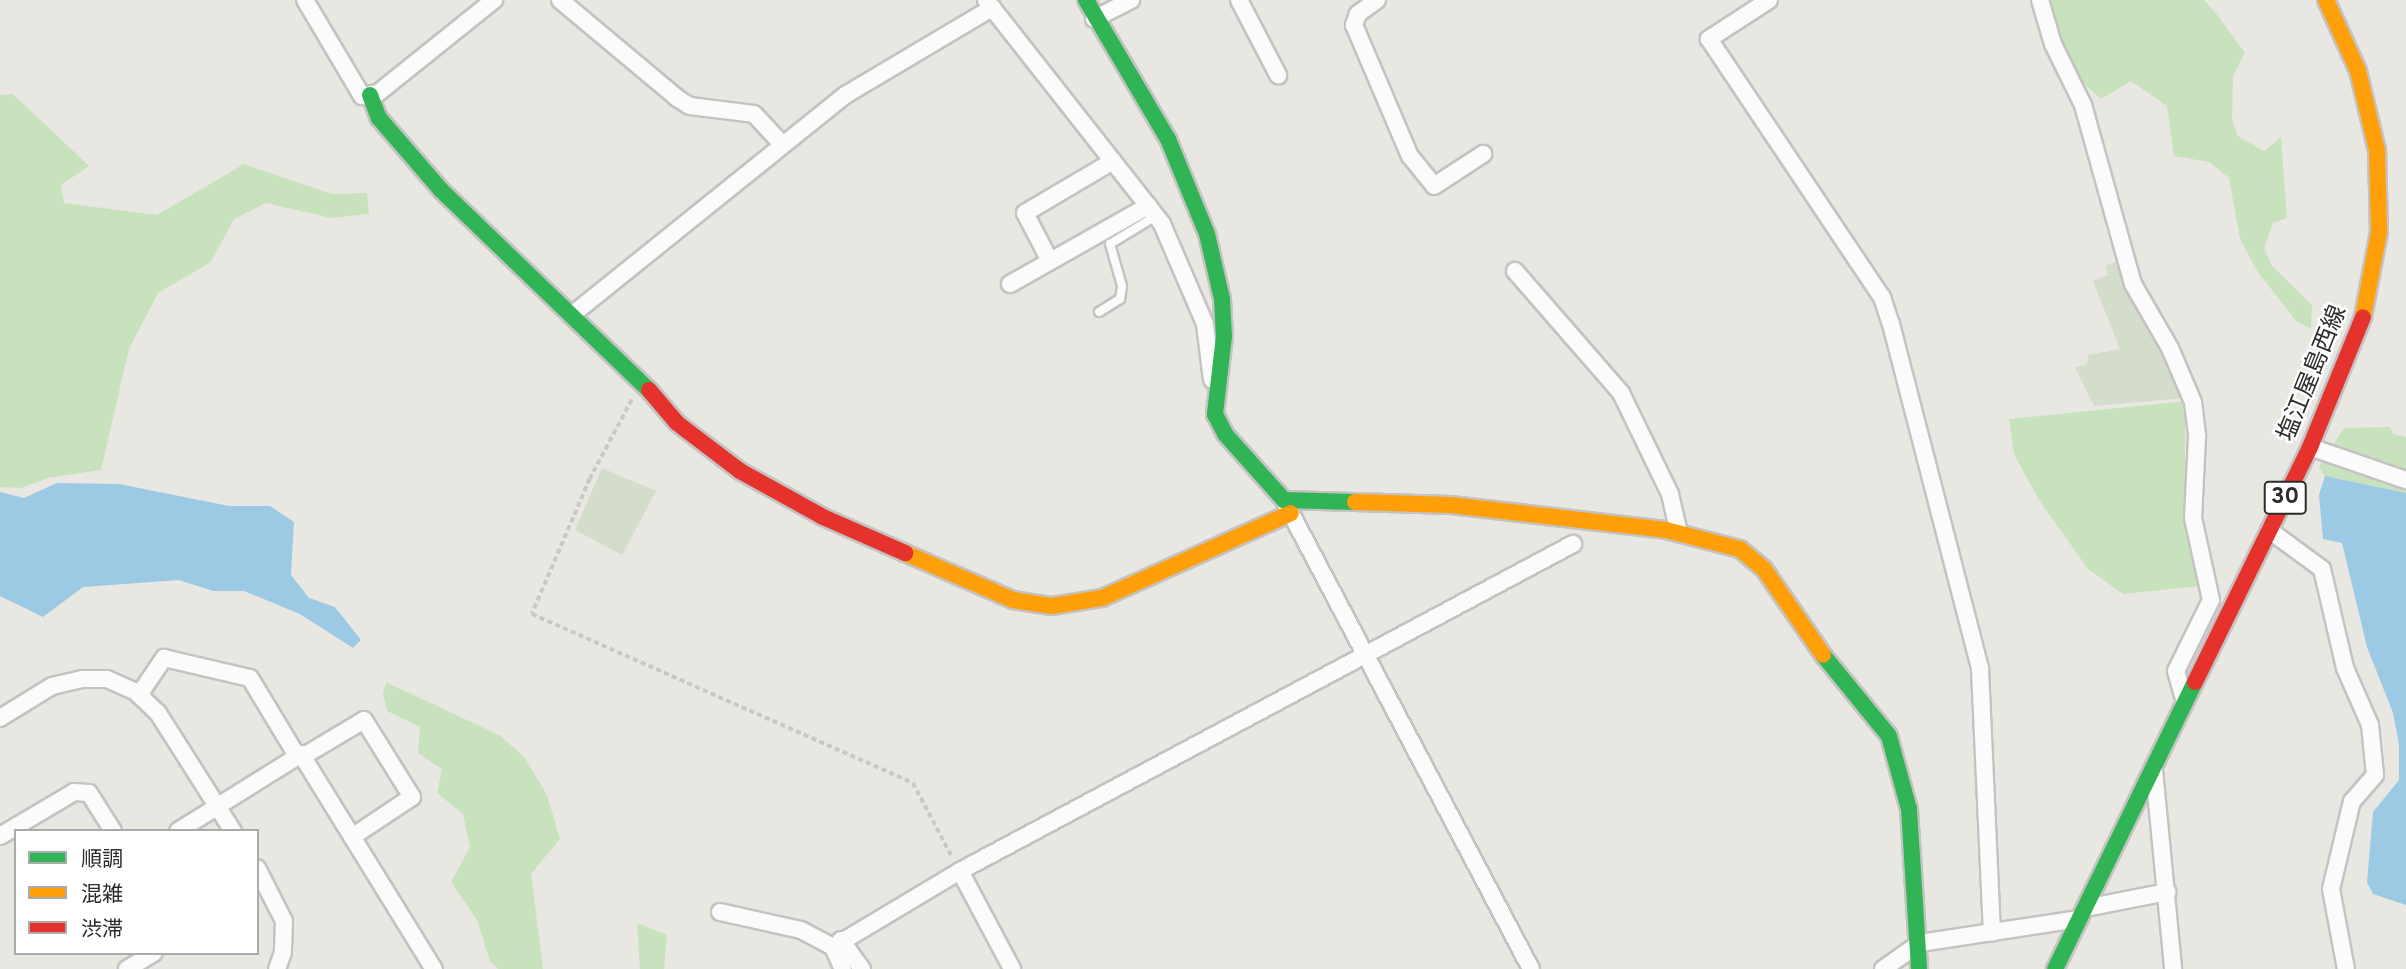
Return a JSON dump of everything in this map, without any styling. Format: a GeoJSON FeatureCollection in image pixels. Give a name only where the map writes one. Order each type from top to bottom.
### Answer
{"type":"FeatureCollection","features":[{"type":"Feature","properties":{"kind":"street"},"geometry":{"type":"LineString","coordinates":[[305,0],[362,96],[378,93],[494,0]]}},
{"type":"Feature","properties":{"kind":"street"},"geometry":{"type":"LineString","coordinates":[[560,0],[690,107],[754,114],[782,144]]}},
{"type":"Feature","properties":{"kind":"street"},"geometry":{"type":"LineString","coordinates":[[1086,0],[1094,19],[1168,139],[1206,234],[1222,299],[1224,336],[1215,414]]}},
{"type":"Feature","properties":{"kind":"street"},"geometry":{"type":"LineString","coordinates":[[1094,19],[1131,0]]}},
{"type":"Feature","properties":{"kind":"street"},"geometry":{"type":"LineString","coordinates":[[1239,0],[1278,75]]}},
{"type":"Feature","properties":{"kind":"street"},"geometry":{"type":"LineString","coordinates":[[1377,0],[1358,14],[1354,25],[1410,156],[1434,186],[1483,154]]}},
{"type":"Feature","properties":{"kind":"street"},"geometry":{"type":"LineString","coordinates":[[1769,0],[1709,39],[1882,297],[1891,324],[1980,669],[1992,933]]}},
{"type":"Feature","properties":{"kind":"street"},"geometry":{"type":"LineString","coordinates":[[2040,0],[2053,44],[2083,105],[2133,284],[2170,348],[2193,402],[2197,437],[2193,518],[2211,600],[2176,671],[2185,702]]}},
{"type":"Feature","properties":{"kind":"street","name":"塩江屋島西線"},"geometry":{"type":"LineString","coordinates":[[2055,969],[2310,447],[2367,307],[2379,232],[2377,150],[2358,71],[2326,0]]}},
{"type":"Feature","properties":{"kind":"street"},"geometry":{"type":"LineString","coordinates":[[573,314],[847,94],[989,4],[1152,211],[1205,324],[1215,414],[1225,434],[1287,507],[1363,656],[1531,969]]}},
{"type":"Feature","properties":{"kind":"street"},"geometry":{"type":"LineString","coordinates":[[370,95],[379,118],[441,190],[642,382],[677,423],[750,477],[823,517],[1013,600],[1052,606],[1102,598],[1287,507],[1451,505],[1679,533],[1741,549],[1764,569],[1818,649],[1889,736],[1909,808],[1920,943],[1919,969]]}},
{"type":"Feature","properties":{"kind":"street"},"geometry":{"type":"LineString","coordinates":[[1050,261],[1025,213],[1113,161]]}},
{"type":"Feature","properties":{"kind":"street"},"geometry":{"type":"LineString","coordinates":[[1010,284],[1050,261],[1152,211]]}},
{"type":"Feature","properties":{"kind":"street"},"geometry":{"type":"LineString","coordinates":[[1515,271],[1621,393],[1670,494],[1679,533]]}},
{"type":"Feature","properties":{"kind":"street"},"geometry":{"type":"LineString","coordinates":[[2310,447],[2406,480]]}},
{"type":"Feature","properties":{"kind":"street"},"geometry":{"type":"LineString","coordinates":[[2269,530],[2322,569],[2345,668],[2370,725],[2375,775],[2352,802],[2331,889],[2346,969]]}},
{"type":"Feature","properties":{"kind":"street"},"geometry":{"type":"LineString","coordinates":[[837,943],[960,871],[1573,544]]}},
{"type":"Feature","properties":{"kind":"street"},"geometry":{"type":"LineString","coordinates":[[139,695],[164,658],[250,678],[434,969]]}},
{"type":"Feature","properties":{"kind":"street"},"geometry":{"type":"LineString","coordinates":[[0,718],[52,686],[82,678],[107,679],[139,695],[158,713],[232,829]]}},
{"type":"Feature","properties":{"kind":"street"},"geometry":{"type":"LineString","coordinates":[[181,829],[217,805],[364,720],[412,797],[352,837]]}},
{"type":"Feature","properties":{"kind":"street"},"geometry":{"type":"LineString","coordinates":[[2154,768],[2173,969]]}},
{"type":"Feature","properties":{"kind":"street"},"geometry":{"type":"LineString","coordinates":[[0,836],[74,792],[89,793],[112,829]]}},
{"type":"Feature","properties":{"kind":"street"},"geometry":{"type":"LineString","coordinates":[[960,871],[1012,969]]}},
{"type":"Feature","properties":{"kind":"street"},"geometry":{"type":"LineString","coordinates":[[259,873],[284,920],[283,952],[277,969]]}},
{"type":"Feature","properties":{"kind":"street"},"geometry":{"type":"LineString","coordinates":[[1882,969],[1920,943],[1992,933],[2167,892]]}},
{"type":"Feature","properties":{"kind":"street"},"geometry":{"type":"LineString","coordinates":[[720,912],[801,930],[837,943],[862,969]]}},
{"type":"Feature","properties":{"kind":"street"},"geometry":{"type":"LineString","coordinates":[[837,943],[843,969]]}},
{"type":"Feature","properties":{"kind":"street"},"geometry":{"type":"LineString","coordinates":[[127,969],[151,955]]}},
{"type":"Feature","properties":{"kind":"lane"},"geometry":{"type":"LineString","coordinates":[[1099,312],[1119,299],[1122,286],[1110,244],[1152,211]]}},
{"type":"Feature","properties":{"kind":"path"},"geometry":{"type":"LineString","coordinates":[[642,382],[590,479],[532,614],[913,783],[960,871]]}},
{"type":"Feature","properties":{"kind":"green space"},"geometry":{"type":"Polygon","coordinates":[[[2049,0],[2204,0],[2215,12],[2245,53],[2233,76],[2232,120],[2238,136],[2264,151],[2281,137],[2287,218],[2273,223],[2264,248],[2272,266],[2312,305],[2311,329],[2296,321],[2257,271],[2240,239],[2229,178],[2209,162],[2174,156],[2167,106],[2131,81],[2101,99],[2084,84],[2056,39],[2049,0]]]}},
{"type":"Feature","properties":{"kind":"green space"},"geometry":{"type":"Polygon","coordinates":[[[13,94],[89,166],[61,185],[64,203],[157,215],[244,164],[332,194],[367,193],[369,214],[331,218],[266,203],[234,219],[211,262],[158,293],[129,349],[101,470],[48,478],[21,488],[0,487],[0,95],[13,94]]]}},
{"type":"Feature","properties":{"kind":"green space"},"geometry":{"type":"Polygon","coordinates":[[[2119,260],[2166,353],[2185,398],[2094,406],[2075,367],[2087,364],[2088,355],[2120,349],[2093,281],[2108,275],[2105,266],[2119,260]]]}},
{"type":"Feature","properties":{"kind":"green space"},"geometry":{"type":"Polygon","coordinates":[[[2185,401],[2185,517],[2201,586],[2123,594],[2088,569],[2039,500],[2014,454],[2009,419],[2185,401]]]}},
{"type":"Feature","properties":{"kind":"green space"},"geometry":{"type":"Polygon","coordinates":[[[2390,427],[2393,434],[2406,437],[2406,493],[2325,476],[2319,467],[2344,428],[2390,427]]]}},
{"type":"Feature","properties":{"kind":"green space"},"geometry":{"type":"Polygon","coordinates":[[[602,468],[656,491],[622,555],[575,530],[602,468]]]}},
{"type":"Feature","properties":{"kind":"green space"},"geometry":{"type":"Polygon","coordinates":[[[386,682],[501,736],[525,758],[547,795],[560,839],[531,874],[543,969],[498,969],[490,961],[477,920],[451,882],[470,847],[463,814],[437,793],[442,769],[418,753],[420,727],[387,711],[383,694],[386,682]]]}},
{"type":"Feature","properties":{"kind":"green space"},"geometry":{"type":"Polygon","coordinates":[[[637,923],[667,935],[664,969],[640,969],[637,923]]]}},
{"type":"Feature","properties":{"kind":"water"},"geometry":{"type":"Polygon","coordinates":[[[2325,476],[2406,493],[2406,905],[2373,894],[2367,882],[2373,812],[2399,780],[2399,744],[2393,713],[2367,647],[2342,543],[2323,539],[2319,495],[2325,476]]]}},
{"type":"Feature","properties":{"kind":"water"},"geometry":{"type":"Polygon","coordinates":[[[57,483],[119,484],[229,506],[270,506],[294,522],[291,575],[309,598],[335,607],[361,640],[353,648],[300,614],[244,591],[213,591],[179,580],[83,587],[43,617],[0,596],[0,492],[24,498],[57,483]]]}},
{"type":"Feature","properties":{"kind":"traffic: fast"},"geometry":{"type":"LineString","coordinates":[[1086,0],[1168,139],[1207,234],[1222,299],[1224,336],[1215,414],[1225,434],[1284,500],[1355,502]]}},
{"type":"Feature","properties":{"kind":"traffic: fast"},"geometry":{"type":"LineString","coordinates":[[370,95],[379,118],[441,190],[649,390]]}},
{"type":"Feature","properties":{"kind":"traffic: fast"},"geometry":{"type":"LineString","coordinates":[[1823,655],[1889,736],[1909,809],[1919,969]]}},
{"type":"Feature","properties":{"kind":"traffic: fast"},"geometry":{"type":"LineString","coordinates":[[2055,969],[2195,682]]}},
{"type":"Feature","properties":{"kind":"traffic: slow"},"geometry":{"type":"LineString","coordinates":[[2326,0],[2358,71],[2377,150],[2379,232],[2363,317]]}},
{"type":"Feature","properties":{"kind":"traffic: slow"},"geometry":{"type":"LineString","coordinates":[[1355,502],[1451,505],[1666,530],[1740,549],[1764,569],[1823,655]]}},
{"type":"Feature","properties":{"kind":"traffic: slow"},"geometry":{"type":"LineString","coordinates":[[905,553],[1013,600],[1052,606],[1102,598],[1291,513]]}},
{"type":"Feature","properties":{"kind":"traffic: jam"},"geometry":{"type":"LineString","coordinates":[[2195,682],[2310,447],[2363,317]]}},
{"type":"Feature","properties":{"kind":"traffic: jam"},"geometry":{"type":"LineString","coordinates":[[649,390],[677,423],[740,471],[823,517],[905,553]]}}]}
